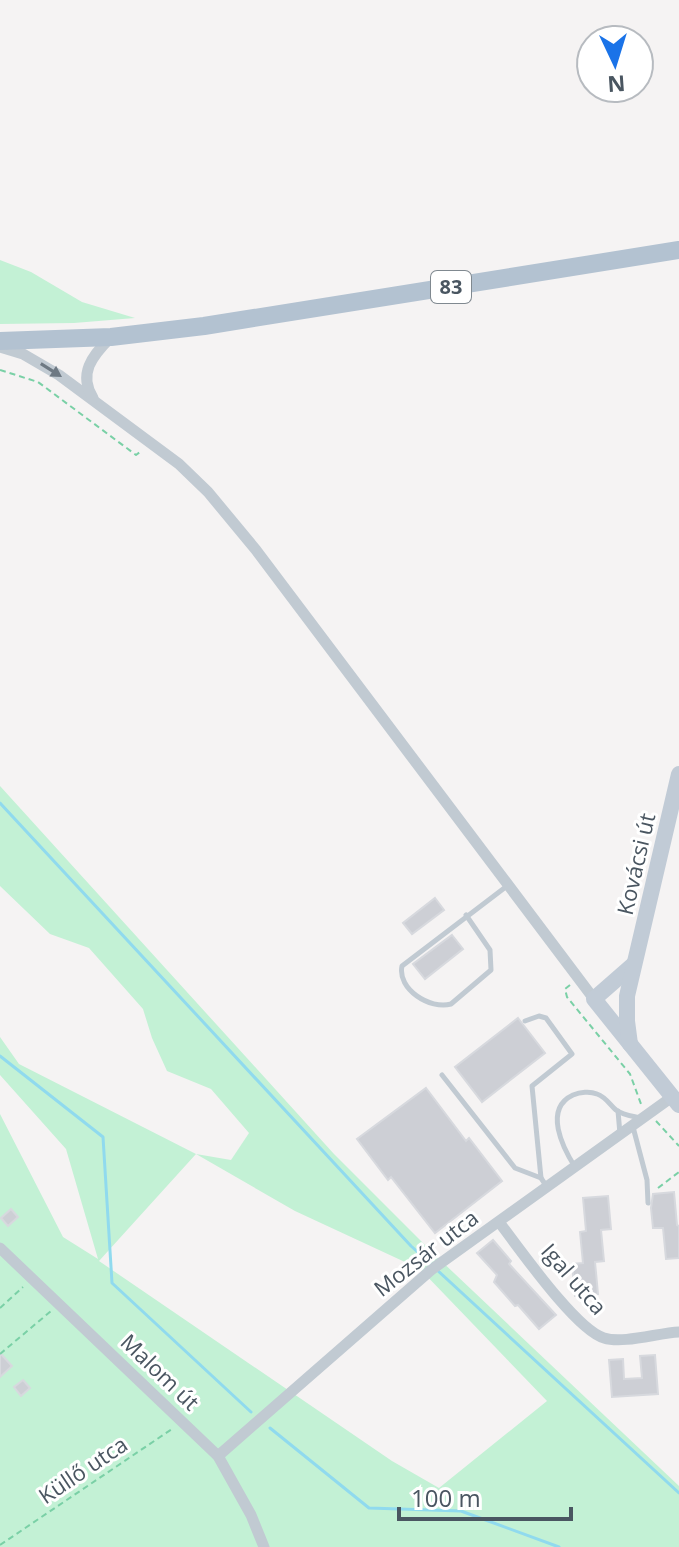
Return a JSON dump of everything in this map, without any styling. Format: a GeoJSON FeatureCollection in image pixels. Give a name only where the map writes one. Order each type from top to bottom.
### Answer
{"type":"FeatureCollection","features":[{"type":"Feature","properties":{"kind":"main road","name":"83"},"geometry":{"type":"LineString","coordinates":[[0,344],[111,337],[204,326],[679,252]]}},
{"type":"Feature","properties":{"kind":"street"},"geometry":{"type":"LineString","coordinates":[[96,402],[87,388],[86,376],[93,355],[111,337]]}},
{"type":"Feature","properties":{"kind":"street"},"geometry":{"type":"LineString","coordinates":[[0,344],[42,364],[96,402],[179,464],[208,492],[256,550],[578,980],[676,1101]]}},
{"type":"Feature","properties":{"kind":"street","name":"Kovácsi út"},"geometry":{"type":"LineString","coordinates":[[630,1044],[627,996],[673,837],[679,774]]}},
{"type":"Feature","properties":{"kind":"street"},"geometry":{"type":"LineString","coordinates":[[598,1004],[634,964]]}},
{"type":"Feature","properties":{"kind":"street"},"geometry":{"type":"LineString","coordinates":[[598,1004],[615,1007],[627,996]]}},
{"type":"Feature","properties":{"kind":"street","name":"Mozsár utca"},"geometry":{"type":"LineString","coordinates":[[218,1456],[436,1266],[499,1222],[544,1183],[575,1168],[646,1116],[676,1101]]}},
{"type":"Feature","properties":{"kind":"street","name":"Igal utca"},"geometry":{"type":"LineString","coordinates":[[499,1222],[563,1302],[586,1327],[602,1338],[618,1340],[679,1332]]}},
{"type":"Feature","properties":{"kind":"street","name":"Malom út"},"geometry":{"type":"LineString","coordinates":[[0,1248],[218,1456],[251,1515],[264,1547]]}},
{"type":"Feature","properties":{"kind":"lane"},"geometry":{"type":"LineString","coordinates":[[466,915],[490,950],[491,970],[451,1004],[443,1006],[414,995],[403,979],[402,966],[466,915],[507,886]]}},
{"type":"Feature","properties":{"kind":"lane"},"geometry":{"type":"LineString","coordinates":[[525,1021],[539,1016],[546,1018],[572,1054],[532,1086],[544,1183]]}},
{"type":"Feature","properties":{"kind":"lane"},"geometry":{"type":"LineString","coordinates":[[442,1075],[515,1168],[544,1183]]}},
{"type":"Feature","properties":{"kind":"lane"},"geometry":{"type":"LineString","coordinates":[[575,1168],[559,1132],[557,1114],[571,1096],[589,1092],[607,1099],[618,1111],[646,1116]]}},
{"type":"Feature","properties":{"kind":"lane"},"geometry":{"type":"LineString","coordinates":[[618,1111],[620,1135]]}},
{"type":"Feature","properties":{"kind":"lane"},"geometry":{"type":"LineString","coordinates":[[632,1126],[647,1180],[648,1203]]}},
{"type":"Feature","properties":{"kind":"path"},"geometry":{"type":"LineString","coordinates":[[0,370],[38,382],[136,455],[149,442]]}},
{"type":"Feature","properties":{"kind":"path"},"geometry":{"type":"LineString","coordinates":[[578,980],[565,989],[567,997],[630,1074],[646,1116],[679,1146]]}},
{"type":"Feature","properties":{"kind":"path"},"geometry":{"type":"LineString","coordinates":[[647,1196],[679,1172]]}},
{"type":"Feature","properties":{"kind":"path"},"geometry":{"type":"LineString","coordinates":[[0,1308],[33,1278]]}},
{"type":"Feature","properties":{"kind":"path"},"geometry":{"type":"LineString","coordinates":[[0,1354],[60,1304]]}},
{"type":"Feature","properties":{"kind":"path","name":"Küllő utca"},"geometry":{"type":"LineString","coordinates":[[0,1545],[184,1421]]}},
{"type":"Feature","properties":{"kind":"green space"},"geometry":{"type":"Polygon","coordinates":[[[0,260],[31,272],[82,302],[135,318],[0,324],[0,260]]]}},
{"type":"Feature","properties":{"kind":"green space"},"geometry":{"type":"Polygon","coordinates":[[[0,786],[334,1154],[436,1256],[679,1486],[679,1547],[0,1547],[0,1114],[63,1237],[98,1259],[66,1149],[0,1075],[0,1037],[19,1064],[196,1154],[231,1160],[249,1133],[211,1089],[167,1071],[143,1009],[89,948],[50,934],[0,886],[0,786]],[[196,1154],[99,1261],[392,1461],[439,1488],[547,1401],[420,1269],[295,1211],[196,1154]]]}},
{"type":"Feature","properties":{"kind":"building"},"geometry":{"type":"Polygon","coordinates":[[[435,898],[444,910],[412,934],[403,923],[435,898]]]}},
{"type":"Feature","properties":{"kind":"building"},"geometry":{"type":"Polygon","coordinates":[[[452,935],[463,949],[425,979],[413,964],[452,935]]]}},
{"type":"Feature","properties":{"kind":"building"},"geometry":{"type":"Polygon","coordinates":[[[518,1018],[545,1053],[482,1102],[455,1067],[518,1018]]]}},
{"type":"Feature","properties":{"kind":"building"},"geometry":{"type":"Polygon","coordinates":[[[426,1088],[466,1141],[469,1138],[502,1181],[435,1233],[357,1139],[426,1088]]]}},
{"type":"Feature","properties":{"kind":"building"},"geometry":{"type":"Polygon","coordinates":[[[674,1192],[679,1226],[679,1258],[666,1259],[663,1228],[653,1228],[651,1208],[653,1194],[674,1192]]]}},
{"type":"Feature","properties":{"kind":"building"},"geometry":{"type":"Polygon","coordinates":[[[608,1196],[611,1229],[601,1230],[604,1261],[595,1262],[598,1294],[575,1296],[572,1264],[583,1263],[580,1232],[586,1231],[583,1198],[608,1196]]]}},
{"type":"Feature","properties":{"kind":"building"},"geometry":{"type":"Polygon","coordinates":[[[11,1209],[18,1217],[8,1226],[1,1218],[11,1209]]]}},
{"type":"Feature","properties":{"kind":"building"},"geometry":{"type":"Polygon","coordinates":[[[493,1240],[511,1261],[509,1264],[556,1315],[539,1329],[494,1282],[497,1275],[477,1253],[493,1240]]]}},
{"type":"Feature","properties":{"kind":"building"},"geometry":{"type":"Polygon","coordinates":[[[0,1353],[12,1366],[0,1377],[0,1353]]]}},
{"type":"Feature","properties":{"kind":"building"},"geometry":{"type":"Polygon","coordinates":[[[655,1355],[658,1394],[612,1397],[609,1360],[623,1359],[624,1379],[642,1378],[640,1356],[655,1355]]]}},
{"type":"Feature","properties":{"kind":"building"},"geometry":{"type":"Polygon","coordinates":[[[23,1380],[30,1388],[21,1396],[14,1387],[23,1380]]]}},
{"type":"Feature","properties":{"kind":"waterway"},"geometry":{"type":"LineString","coordinates":[[0,803],[432,1265]]}},
{"type":"Feature","properties":{"kind":"waterway"},"geometry":{"type":"LineString","coordinates":[[0,1056],[103,1137],[112,1283],[251,1412]]}},
{"type":"Feature","properties":{"kind":"waterway"},"geometry":{"type":"LineString","coordinates":[[437,1270],[679,1493]]}},
{"type":"Feature","properties":{"kind":"waterway"},"geometry":{"type":"LineString","coordinates":[[270,1428],[369,1508],[461,1511],[559,1547]]}}]}
